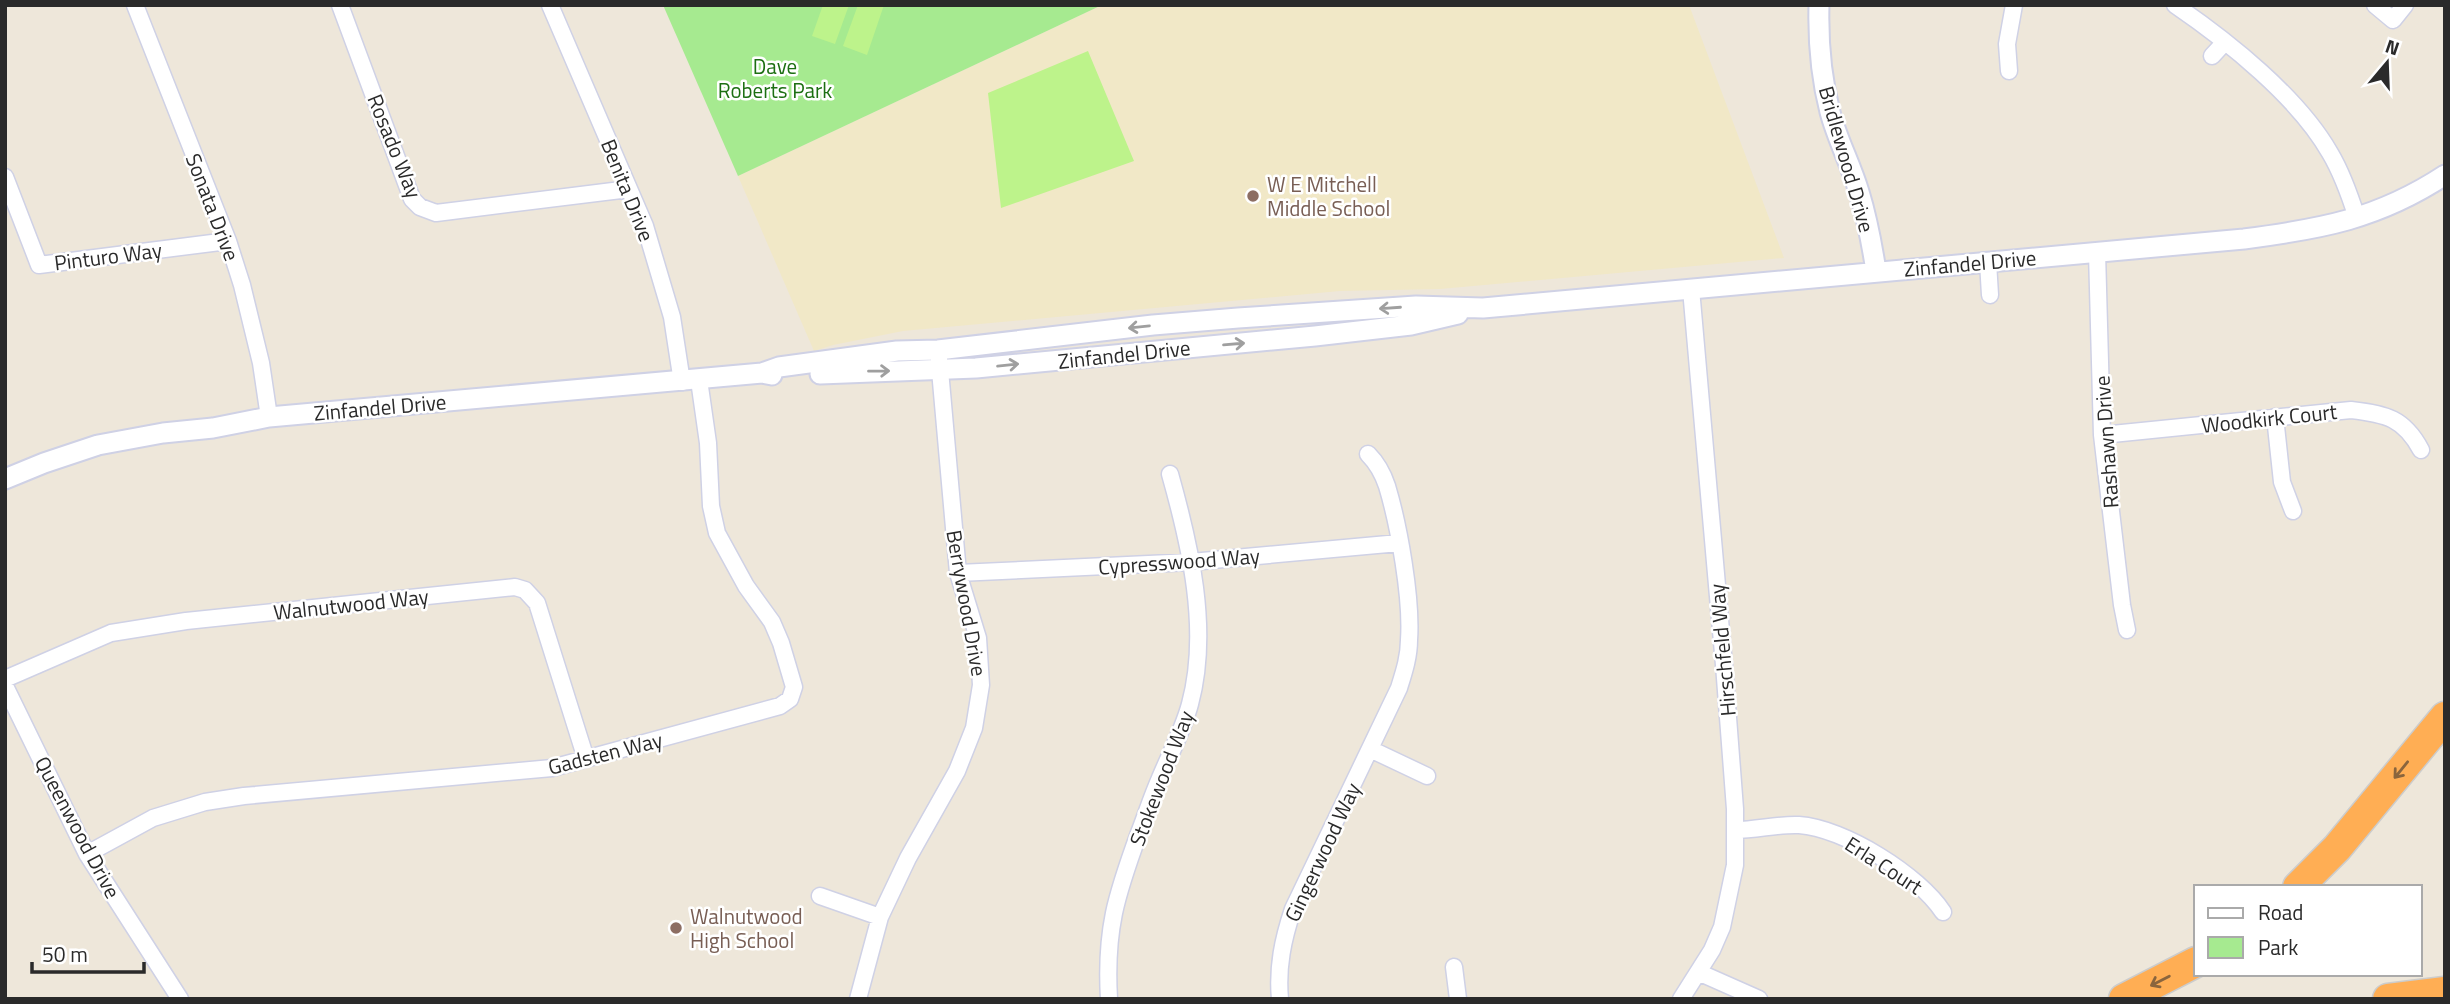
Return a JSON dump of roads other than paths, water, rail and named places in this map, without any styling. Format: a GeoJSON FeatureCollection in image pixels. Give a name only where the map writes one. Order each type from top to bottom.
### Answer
{"type":"FeatureCollection","features":[{"type":"Feature","properties":{"kind":"highway"},"geometry":{"type":"LineString","coordinates":[[2300,885],[2337,848],[2445,717]]}},
{"type":"Feature","properties":{"kind":"highway"},"geometry":{"type":"LineString","coordinates":[[2124,999],[2194,963]]}},
{"type":"Feature","properties":{"kind":"highway"},"geometry":{"type":"LineString","coordinates":[[2388,999],[2445,992]]}},
{"type":"Feature","properties":{"kind":"street","name":"Sonata Drive"},"geometry":{"type":"LineString","coordinates":[[135,5],[228,241],[261,363],[269,416]]}},
{"type":"Feature","properties":{"kind":"street","name":"Rosado Way"},"geometry":{"type":"LineString","coordinates":[[340,5],[412,199],[420,207],[436,213],[629,189]]}},
{"type":"Feature","properties":{"kind":"street","name":"Benita Drive"},"geometry":{"type":"LineString","coordinates":[[550,5],[645,226],[690,381]]}},
{"type":"Feature","properties":{"kind":"street","name":"Bridlewood Drive"},"geometry":{"type":"LineString","coordinates":[[1819,5],[1818,33],[1824,83],[1831,114],[1859,192],[1876,271]]}},
{"type":"Feature","properties":{"kind":"street"},"geometry":{"type":"LineString","coordinates":[[2010,71],[2007,44],[2014,5]]}},
{"type":"Feature","properties":{"kind":"street"},"geometry":{"type":"LineString","coordinates":[[2175,5],[2279,89],[2316,130],[2343,178],[2357,218]]}},
{"type":"Feature","properties":{"kind":"street"},"geometry":{"type":"LineString","coordinates":[[2375,5],[2393,20],[2405,5]]}},
{"type":"Feature","properties":{"kind":"street"},"geometry":{"type":"LineString","coordinates":[[2212,57],[2224,43]]}},
{"type":"Feature","properties":{"kind":"street","name":"Zinfandel Drive"},"geometry":{"type":"LineString","coordinates":[[5,479],[98,445],[163,433],[213,428],[269,416],[690,381],[762,373],[779,367],[897,351],[939,360],[1115,329],[1416,306],[1483,308],[2313,230],[2393,205],[2445,175]]}},
{"type":"Feature","properties":{"kind":"street","name":"Pinturo Way"},"geometry":{"type":"LineString","coordinates":[[5,177],[39,265],[228,241]]}},
{"type":"Feature","properties":{"kind":"street","name":"Rashawn Drive"},"geometry":{"type":"LineString","coordinates":[[2097,252],[2102,435],[2127,630]]}},
{"type":"Feature","properties":{"kind":"street"},"geometry":{"type":"LineString","coordinates":[[1988,262],[1990,295]]}},
{"type":"Feature","properties":{"kind":"street","name":"Hirschfeld Way"},"geometry":{"type":"LineString","coordinates":[[1681,999],[1722,927],[1735,865],[1724,665],[1691,289]]}},
{"type":"Feature","properties":{"kind":"street","name":"Berrywood Drive"},"geometry":{"type":"LineString","coordinates":[[858,999],[880,917],[908,858],[957,771],[974,728],[981,685],[978,638],[958,573],[939,360]]}},
{"type":"Feature","properties":{"kind":"street","name":"Gadsten Way"},"geometry":{"type":"LineString","coordinates":[[87,854],[153,818],[205,802],[244,796],[552,768],[780,706],[790,699],[793,687],[781,643],[772,622],[746,586],[718,533],[711,506],[708,443],[690,381]]}},
{"type":"Feature","properties":{"kind":"street","name":"Woodkirk Court"},"geometry":{"type":"LineString","coordinates":[[2102,435],[2351,410],[2375,413],[2401,423],[2413,434],[2421,450]]}},
{"type":"Feature","properties":{"kind":"street"},"geometry":{"type":"LineString","coordinates":[[2275,417],[2282,481],[2294,511]]}},
{"type":"Feature","properties":{"kind":"street","name":"Gingerwood Way"},"geometry":{"type":"LineString","coordinates":[[1280,999],[1280,960],[1293,909],[1399,688],[1409,642],[1410,619],[1387,485],[1381,471],[1368,454]]}},
{"type":"Feature","properties":{"kind":"street","name":"Stokewood Way"},"geometry":{"type":"LineString","coordinates":[[1109,999],[1108,944],[1116,899],[1159,780],[1183,727],[1195,678],[1197,629],[1188,537],[1170,474]]}},
{"type":"Feature","properties":{"kind":"street","name":"Cypresswood Way"},"geometry":{"type":"LineString","coordinates":[[958,573],[1191,562],[1399,543]]}},
{"type":"Feature","properties":{"kind":"street","name":"Walnutwood Way"},"geometry":{"type":"LineString","coordinates":[[5,679],[111,633],[186,621],[515,587],[525,590],[537,603],[586,760]]}},
{"type":"Feature","properties":{"kind":"street","name":"Queenwood Drive"},"geometry":{"type":"LineString","coordinates":[[5,687],[87,854],[180,999]]}},
{"type":"Feature","properties":{"kind":"street"},"geometry":{"type":"LineString","coordinates":[[1370,749],[1427,776]]}},
{"type":"Feature","properties":{"kind":"street","name":"Erla Court"},"geometry":{"type":"LineString","coordinates":[[1735,831],[1798,825],[1833,832],[1861,845],[1923,887],[1943,912]]}},
{"type":"Feature","properties":{"kind":"street"},"geometry":{"type":"LineString","coordinates":[[820,896],[880,917]]}},
{"type":"Feature","properties":{"kind":"street"},"geometry":{"type":"LineString","coordinates":[[1454,967],[1458,999]]}},
{"type":"Feature","properties":{"kind":"street"},"geometry":{"type":"LineString","coordinates":[[1698,972],[1759,999]]}},
{"type":"Feature","properties":{"kind":"place","name":"W E Mitchell Middle School"},"geometry":{"type":"Point","coordinates":[1253,196]}},
{"type":"Feature","properties":{"kind":"place","name":"Walnutwood High School"},"geometry":{"type":"Point","coordinates":[676,928]}},
{"type":"Feature","properties":{"kind":"park label","name":"Dave Roberts Park"},"geometry":{"type":"Point","coordinates":[775,78]}}]}
